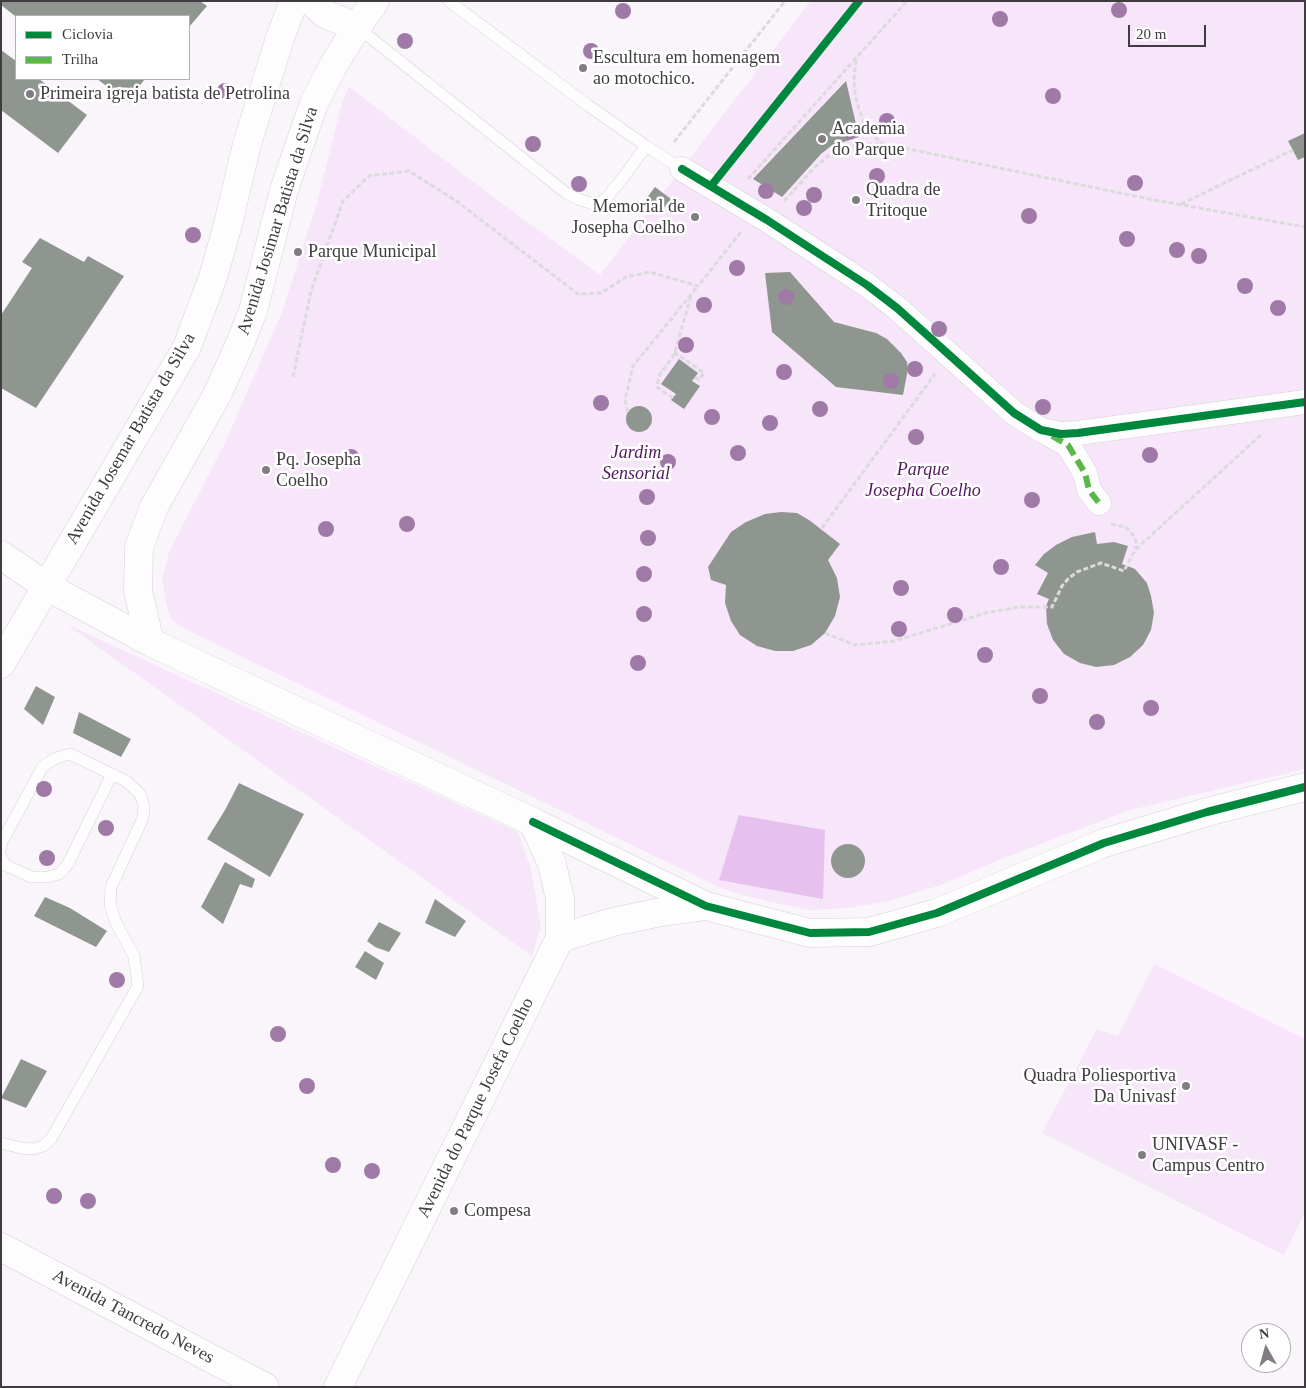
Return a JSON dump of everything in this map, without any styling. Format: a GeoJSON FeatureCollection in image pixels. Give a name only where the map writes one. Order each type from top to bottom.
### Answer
{"type":"FeatureCollection","features":[{"type":"Feature","properties":{"kind":"main road","name":"Avenida Josemar Batista da Silva"},"geometry":{"type":"LineString","coordinates":[[1,664],[187,347],[213,277],[247,144],[280,38],[294,1]]}},
{"type":"Feature","properties":{"kind":"main road"},"geometry":{"type":"LineString","coordinates":[[311,1],[326,14],[357,27]]}},
{"type":"Feature","properties":{"kind":"main road","name":"Avenida Josimar Batista da Silva"},"geometry":{"type":"LineString","coordinates":[[150,642],[138,590],[139,547],[154,507],[217,395],[253,311],[284,190],[314,104],[357,27],[375,1]]}},
{"type":"Feature","properties":{"kind":"main road"},"geometry":{"type":"LineString","coordinates":[[1,554],[46,586],[150,642],[533,822],[706,906],[810,933],[869,932],[937,913],[1104,843],[1207,812],[1305,786]]}},
{"type":"Feature","properties":{"kind":"main road","name":"Avenida do Parque Josefa Coelho"},"geometry":{"type":"LineString","coordinates":[[338,1387],[560,938],[560,899],[552,864],[533,822]]}},
{"type":"Feature","properties":{"kind":"main road"},"geometry":{"type":"LineString","coordinates":[[560,938],[613,922],[656,913],[706,906]]}},
{"type":"Feature","properties":{"kind":"main road","name":"Avenida Tancredo Neves"},"geometry":{"type":"LineString","coordinates":[[1,1247],[265,1387]]}},
{"type":"Feature","properties":{"kind":"street"},"geometry":{"type":"LineString","coordinates":[[682,169],[761,216],[867,285],[897,308],[1014,413],[1068,445],[1085,473],[1089,490],[1099,502]]}},
{"type":"Feature","properties":{"kind":"street"},"geometry":{"type":"LineString","coordinates":[[1041,430],[1060,434],[1078,433],[1300,403]]}},
{"type":"Feature","properties":{"kind":"lane"},"geometry":{"type":"LineString","coordinates":[[449,1],[533,65],[646,146],[682,169]]}},
{"type":"Feature","properties":{"kind":"lane"},"geometry":{"type":"LineString","coordinates":[[357,27],[566,193],[578,199],[593,204],[605,200],[626,175],[646,146]]}},
{"type":"Feature","properties":{"kind":"lane"},"geometry":{"type":"LineString","coordinates":[[1,847],[43,766],[56,758],[70,754],[126,780],[140,794],[144,806],[143,818],[111,887],[110,904],[116,923],[134,956],[138,986],[51,1139],[43,1146],[33,1149],[1,1143]]}},
{"type":"Feature","properties":{"kind":"lane"},"geometry":{"type":"LineString","coordinates":[[1,856],[5,865],[31,877],[47,877],[59,874],[68,864],[112,774]]}},
{"type":"Feature","properties":{"kind":"path"},"geometry":{"type":"LineString","coordinates":[[662,156],[785,1]]}},
{"type":"Feature","properties":{"kind":"path"},"geometry":{"type":"LineString","coordinates":[[731,198],[907,1]]}},
{"type":"Feature","properties":{"kind":"path"},"geometry":{"type":"LineString","coordinates":[[856,59],[854,87],[859,109],[864,123],[871,134],[884,144]]}},
{"type":"Feature","properties":{"kind":"path"},"geometry":{"type":"LineString","coordinates":[[628,412],[625,400],[634,366],[691,294],[761,216],[833,152],[848,146],[884,144],[1180,204],[1305,227]]}},
{"type":"Feature","properties":{"kind":"path"},"geometry":{"type":"LineString","coordinates":[[1180,204],[1293,150]]}},
{"type":"Feature","properties":{"kind":"path"},"geometry":{"type":"LineString","coordinates":[[293,377],[311,292],[343,201],[370,176],[409,171],[456,200],[578,294],[601,293],[626,278],[650,272],[698,286]]}},
{"type":"Feature","properties":{"kind":"path"},"geometry":{"type":"LineString","coordinates":[[673,398],[658,387],[660,374],[674,352],[691,294]]}},
{"type":"Feature","properties":{"kind":"path"},"geometry":{"type":"LineString","coordinates":[[674,352],[704,373],[699,380],[695,377]]}},
{"type":"Feature","properties":{"kind":"path"},"geometry":{"type":"LineString","coordinates":[[822,528],[950,355]]}},
{"type":"Feature","properties":{"kind":"path"},"geometry":{"type":"LineString","coordinates":[[825,633],[855,645],[894,641],[986,612],[1019,607],[1052,607],[1062,586],[1078,572],[1101,563],[1124,571],[1135,550],[1300,403]]}},
{"type":"Feature","properties":{"kind":"path"},"geometry":{"type":"LineString","coordinates":[[1099,502],[1101,519],[1126,527],[1136,541],[1135,550]]}},
{"type":"Feature","properties":{"kind":"green space","name":"Parque Josepha Coelho"},"geometry":{"type":"Polygon","coordinates":[[[811,1],[1305,1],[1305,769],[1130,810],[1006,857],[941,885],[888,901],[848,908],[810,910],[766,901],[723,889],[187,630],[171,619],[162,580],[169,552],[226,441],[282,312],[317,203],[342,103],[349,87],[496,199],[600,275],[650,209],[643,203],[655,187],[663,193],[811,1]]]}},
{"type":"Feature","properties":{"kind":"green space"},"geometry":{"type":"Polygon","coordinates":[[[66,624],[518,832],[531,869],[541,926],[532,956],[66,624]]]}},
{"type":"Feature","properties":{"kind":"green space","name":"Quadra Poliesportiva Da Univasf"},"geometry":{"type":"Polygon","coordinates":[[[1154,964],[1305,1039],[1305,1212],[1284,1255],[1042,1133],[1097,1029],[1118,1036],[1154,964]]]}},
{"type":"Feature","properties":{"kind":"shaded area"},"geometry":{"type":"Polygon","coordinates":[[[739,815],[825,830],[823,899],[719,880],[739,815]]]}},
{"type":"Feature","properties":{"kind":"building"},"geometry":{"type":"Polygon","coordinates":[[[1,1],[200,1],[207,6],[190,26],[190,15],[15,16],[1,5],[1,1]]]}},
{"type":"Feature","properties":{"kind":"building","name":"Primeira igreja batista de Petrolina"},"geometry":{"type":"Polygon","coordinates":[[[1,50],[15,60],[15,80],[40,80],[87,115],[58,153],[1,110],[1,50]]]}},
{"type":"Feature","properties":{"kind":"building","name":"Primeira igreja batista de Petrolina"},"geometry":{"type":"Polygon","coordinates":[[[98,80],[144,80],[127,101],[98,80]]]}},
{"type":"Feature","properties":{"kind":"building","name":"Academia do Parque"},"geometry":{"type":"Polygon","coordinates":[[[846,81],[859,137],[831,146],[821,154],[782,197],[753,179],[846,81]]]}},
{"type":"Feature","properties":{"kind":"building"},"geometry":{"type":"Polygon","coordinates":[[[1305,133],[1305,157],[1298,160],[1288,141],[1305,133]]]}},
{"type":"Feature","properties":{"kind":"building"},"geometry":{"type":"Polygon","coordinates":[[[655,187],[671,199],[659,214],[643,203],[655,187]]]}},
{"type":"Feature","properties":{"kind":"building"},"geometry":{"type":"Polygon","coordinates":[[[40,238],[84,262],[88,256],[124,276],[36,408],[1,388],[1,315],[32,268],[22,262],[40,238]]]}},
{"type":"Feature","properties":{"kind":"building"},"geometry":{"type":"Polygon","coordinates":[[[790,272],[834,322],[876,333],[887,339],[901,353],[907,362],[908,369],[903,395],[836,387],[772,332],[765,273],[790,272]]]}},
{"type":"Feature","properties":{"kind":"building"},"geometry":{"type":"Polygon","coordinates":[[[679,359],[698,373],[692,381],[700,386],[684,409],[671,400],[676,394],[661,384],[679,359]]]}},
{"type":"Feature","properties":{"kind":"building"},"geometry":{"type":"Polygon","coordinates":[[[639,406],[648,410],[652,419],[648,428],[639,432],[630,428],[626,419],[630,410],[639,406]]]}},
{"type":"Feature","properties":{"kind":"building"},"geometry":{"type":"Polygon","coordinates":[[[797,513],[840,544],[828,560],[837,578],[840,597],[835,616],[825,633],[811,645],[793,651],[775,651],[757,646],[740,635],[731,621],[725,603],[726,585],[711,580],[708,567],[731,532],[746,522],[765,514],[797,513]]]}},
{"type":"Feature","properties":{"kind":"building"},"geometry":{"type":"Polygon","coordinates":[[[1095,532],[1097,544],[1114,542],[1128,546],[1122,564],[1135,569],[1147,583],[1154,613],[1151,630],[1143,645],[1130,657],[1114,665],[1096,667],[1080,663],[1064,654],[1053,640],[1047,624],[1046,606],[1049,599],[1037,594],[1048,573],[1035,565],[1044,554],[1056,545],[1072,537],[1095,532]]]}},
{"type":"Feature","properties":{"kind":"building"},"geometry":{"type":"Polygon","coordinates":[[[36,686],[55,697],[43,725],[24,709],[36,686]]]}},
{"type":"Feature","properties":{"kind":"building"},"geometry":{"type":"Polygon","coordinates":[[[79,712],[131,739],[121,757],[73,733],[79,712]]]}},
{"type":"Feature","properties":{"kind":"building"},"geometry":{"type":"Polygon","coordinates":[[[239,783],[304,814],[270,877],[207,839],[239,783]]]}},
{"type":"Feature","properties":{"kind":"building"},"geometry":{"type":"Polygon","coordinates":[[[848,844],[855,845],[860,849],[864,854],[864,868],[860,873],[855,877],[848,878],[841,877],[836,873],[832,868],[831,861],[832,854],[836,849],[841,845],[848,844]]]}},
{"type":"Feature","properties":{"kind":"building"},"geometry":{"type":"Polygon","coordinates":[[[225,862],[255,879],[252,888],[240,884],[223,924],[201,907],[225,862]]]}},
{"type":"Feature","properties":{"kind":"building"},"geometry":{"type":"Polygon","coordinates":[[[45,897],[70,908],[107,931],[96,947],[34,916],[45,897]]]}},
{"type":"Feature","properties":{"kind":"building"},"geometry":{"type":"Polygon","coordinates":[[[435,899],[466,921],[455,937],[425,923],[435,899]]]}},
{"type":"Feature","properties":{"kind":"building"},"geometry":{"type":"Polygon","coordinates":[[[379,922],[401,933],[389,952],[375,947],[367,941],[379,922]]]}},
{"type":"Feature","properties":{"kind":"building"},"geometry":{"type":"Polygon","coordinates":[[[365,951],[384,963],[376,980],[355,967],[365,951]]]}},
{"type":"Feature","properties":{"kind":"building"},"geometry":{"type":"Polygon","coordinates":[[[21,1059],[47,1071],[26,1108],[1,1098],[21,1059]]]}},
{"type":"Feature","properties":{"kind":"marked path"},"geometry":{"type":"LineString","coordinates":[[1052,436],[1068,445],[1085,473],[1089,490],[1099,503]]}},
{"type":"Feature","properties":{"kind":"cycle path"},"geometry":{"type":"LineString","coordinates":[[711,186],[859,1]]}},
{"type":"Feature","properties":{"kind":"cycle path"},"geometry":{"type":"LineString","coordinates":[[682,169],[767,220],[867,285],[897,308],[1014,413],[1041,430],[1061,434],[1078,433],[1305,402]]}},
{"type":"Feature","properties":{"kind":"cycle path"},"geometry":{"type":"LineString","coordinates":[[533,822],[706,906],[810,933],[869,932],[937,913],[1104,843],[1207,812],[1305,787]]}},
{"type":"Feature","properties":{"kind":"place","name":"Escultura em homenagem ao motochico."},"geometry":{"type":"Point","coordinates":[583,68]}},
{"type":"Feature","properties":{"kind":"place","name":"Primeira igreja batista de Petrolina"},"geometry":{"type":"Point","coordinates":[30,94]}},
{"type":"Feature","properties":{"kind":"place","name":"Academia do Parque"},"geometry":{"type":"Point","coordinates":[822,139]}},
{"type":"Feature","properties":{"kind":"place","name":"Quadra de Tritoque"},"geometry":{"type":"Point","coordinates":[856,200]}},
{"type":"Feature","properties":{"kind":"place","name":"Memorial de Josepha Coelho"},"geometry":{"type":"Point","coordinates":[695,217]}},
{"type":"Feature","properties":{"kind":"place","name":"Parque Municipal"},"geometry":{"type":"Point","coordinates":[298,252]}},
{"type":"Feature","properties":{"kind":"place","name":"Pq. Josepha Coelho"},"geometry":{"type":"Point","coordinates":[266,470]}},
{"type":"Feature","properties":{"kind":"place","name":"Quadra Poliesportiva Da Univasf"},"geometry":{"type":"Point","coordinates":[1186,1086]}},
{"type":"Feature","properties":{"kind":"place","name":"UNIVASF - Campus Centro"},"geometry":{"type":"Point","coordinates":[1142,1155]}},
{"type":"Feature","properties":{"kind":"place","name":"Compesa"},"geometry":{"type":"Point","coordinates":[454,1211]}},
{"type":"Feature","properties":{"kind":"park label","name":"Jardim Sensorial"},"geometry":{"type":"Point","coordinates":[636,463]}}]}
